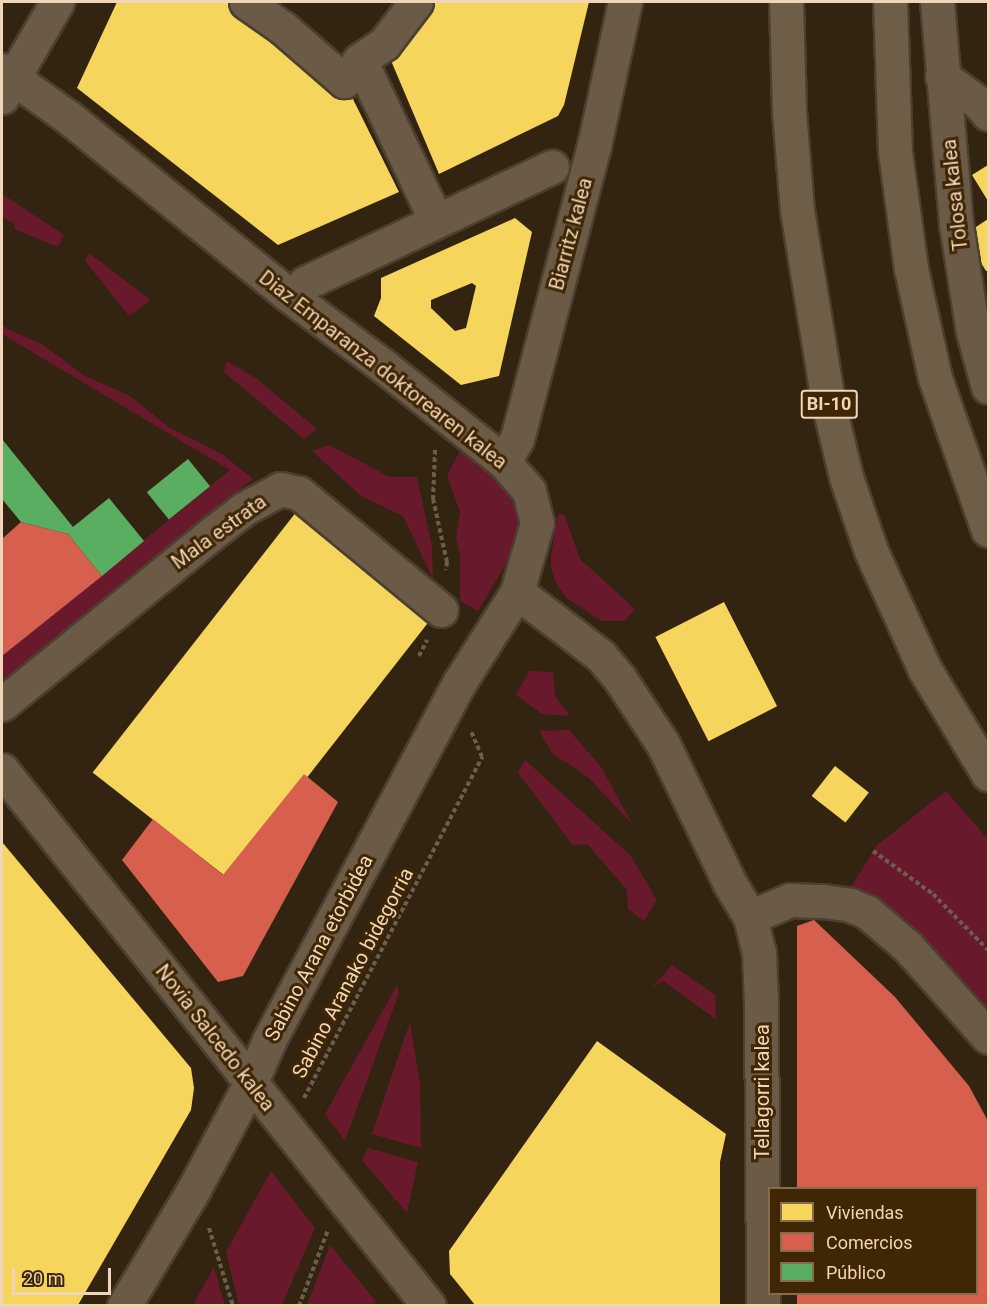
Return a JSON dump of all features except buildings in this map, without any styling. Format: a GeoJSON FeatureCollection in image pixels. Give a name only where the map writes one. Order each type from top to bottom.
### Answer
{"type":"FeatureCollection","features":[{"type":"Feature","properties":{"kind":"highway","name":"BI-10"},"geometry":{"type":"LineString","coordinates":[[786,2],[789,111],[797,210],[828,402],[846,477],[872,551],[925,670],[988,774]]}},
{"type":"Feature","properties":{"kind":"highway"},"geometry":{"type":"LineString","coordinates":[[890,2],[895,152],[911,269],[935,378],[988,530]]}},
{"type":"Feature","properties":{"kind":"street"},"geometry":{"type":"LineString","coordinates":[[5,82],[57,2]]}},
{"type":"Feature","properties":{"kind":"street"},"geometry":{"type":"LineString","coordinates":[[246,2],[283,28],[344,81],[360,60],[384,44],[416,2]]}},
{"type":"Feature","properties":{"kind":"street","name":"Biarritz kalea"},"geometry":{"type":"LineString","coordinates":[[504,462],[517,439],[591,158],[625,2]]}},
{"type":"Feature","properties":{"kind":"street","name":"Tolosa kalea"},"geometry":{"type":"LineString","coordinates":[[937,2],[958,235],[973,332],[988,387]]}},
{"type":"Feature","properties":{"kind":"street"},"geometry":{"type":"LineString","coordinates":[[360,60],[436,221]]}},
{"type":"Feature","properties":{"kind":"street"},"geometry":{"type":"LineString","coordinates":[[942,76],[980,104],[988,114]]}},
{"type":"Feature","properties":{"kind":"street","name":"Diaz Emparanza doktorearen kalea"},"geometry":{"type":"LineString","coordinates":[[5,82],[68,117],[286,293],[381,364],[504,462],[529,491],[537,523],[517,591]]}},
{"type":"Feature","properties":{"kind":"street"},"geometry":{"type":"LineString","coordinates":[[304,283],[552,167]]}},
{"type":"Feature","properties":{"kind":"street","name":"Mala estrata"},"geometry":{"type":"LineString","coordinates":[[2,704],[206,538],[245,508],[280,489],[299,493],[441,610]]}},
{"type":"Feature","properties":{"kind":"street"},"geometry":{"type":"LineString","coordinates":[[517,591],[601,656],[620,679],[663,744],[729,882],[750,917],[790,900],[850,905],[867,912],[908,947],[988,1038]]}},
{"type":"Feature","properties":{"kind":"street","name":"Sabino Arana etorbidea"},"geometry":{"type":"LineString","coordinates":[[124,1305],[194,1189],[250,1084],[274,1030],[449,704],[479,649],[517,591]]}},
{"type":"Feature","properties":{"kind":"street","name":"Novia Salcedo kalea"},"geometry":{"type":"LineString","coordinates":[[2,770],[220,1042],[285,1128],[429,1305]]}},
{"type":"Feature","properties":{"kind":"street","name":"Tellagorri kalea"},"geometry":{"type":"LineString","coordinates":[[750,917],[759,951],[762,1004],[763,1305]]}},
{"type":"Feature","properties":{"kind":"path"},"geometry":{"type":"LineString","coordinates":[[420,656],[441,610],[447,562],[433,499],[435,440],[450,419]]}},
{"type":"Feature","properties":{"kind":"path","name":"Sabino Aranako bidegorria"},"geometry":{"type":"LineString","coordinates":[[285,1128],[313,1082],[482,757],[465,714],[449,704]]}},
{"type":"Feature","properties":{"kind":"path"},"geometry":{"type":"LineString","coordinates":[[873,851],[933,894],[988,950]]}},
{"type":"Feature","properties":{"kind":"path"},"geometry":{"type":"LineString","coordinates":[[299,1305],[341,1194]]}},
{"type":"Feature","properties":{"kind":"path"},"geometry":{"type":"LineString","coordinates":[[204,1237],[215,1218]]}},
{"type":"Feature","properties":{"kind":"path"},"geometry":{"type":"LineString","coordinates":[[209,1228],[233,1305]]}},
{"type":"Feature","properties":{"kind":"shaded area"},"geometry":{"type":"Polygon","coordinates":[[[2,194],[64,235],[58,247],[14,229],[15,225],[2,216],[2,194]]]}},
{"type":"Feature","properties":{"kind":"shaded area"},"geometry":{"type":"Polygon","coordinates":[[[89,253],[151,300],[129,316],[85,261],[89,253]]]}},
{"type":"Feature","properties":{"kind":"shaded area"},"geometry":{"type":"Polygon","coordinates":[[[2,324],[7,329],[42,344],[85,376],[130,396],[170,428],[222,454],[253,479],[2,685],[2,656],[230,470],[2,334],[2,324]]]}},
{"type":"Feature","properties":{"kind":"shaded area"},"geometry":{"type":"Polygon","coordinates":[[[227,361],[257,379],[317,429],[304,439],[224,372],[227,361]]]}},
{"type":"Feature","properties":{"kind":"shaded area"},"geometry":{"type":"Polygon","coordinates":[[[464,443],[508,479],[521,510],[518,528],[505,566],[478,611],[460,601],[460,556],[456,538],[460,512],[447,476],[464,443]]]}},
{"type":"Feature","properties":{"kind":"shaded area"},"geometry":{"type":"Polygon","coordinates":[[[329,445],[390,477],[417,477],[432,546],[433,579],[403,516],[361,496],[312,451],[329,445]]]}},
{"type":"Feature","properties":{"kind":"shaded area"},"geometry":{"type":"Polygon","coordinates":[[[558,513],[565,516],[580,559],[635,609],[624,621],[601,621],[567,598],[556,584],[551,568],[551,557],[558,513]]]}},
{"type":"Feature","properties":{"kind":"shaded area"},"geometry":{"type":"Polygon","coordinates":[[[529,671],[553,672],[555,696],[570,716],[542,714],[516,695],[529,671]]]}},
{"type":"Feature","properties":{"kind":"shaded area"},"geometry":{"type":"Polygon","coordinates":[[[569,730],[601,767],[633,825],[589,778],[552,753],[539,731],[569,730]]]}},
{"type":"Feature","properties":{"kind":"shaded area"},"geometry":{"type":"Polygon","coordinates":[[[525,760],[630,855],[657,900],[644,921],[628,909],[627,890],[587,844],[573,845],[518,773],[525,760]]]}},
{"type":"Feature","properties":{"kind":"shaded area"},"geometry":{"type":"Polygon","coordinates":[[[946,791],[988,839],[988,1023],[847,893],[877,845],[946,791]]]}},
{"type":"Feature","properties":{"kind":"shaded area"},"geometry":{"type":"Polygon","coordinates":[[[672,965],[715,995],[716,1019],[663,981],[652,988],[672,965]]]}},
{"type":"Feature","properties":{"kind":"shaded area"},"geometry":{"type":"Polygon","coordinates":[[[397,985],[399,993],[345,1141],[325,1114],[397,985]]]}},
{"type":"Feature","properties":{"kind":"shaded area"},"geometry":{"type":"Polygon","coordinates":[[[410,1022],[420,1084],[421,1148],[372,1134],[410,1022]]]}},
{"type":"Feature","properties":{"kind":"shaded area"},"geometry":{"type":"Polygon","coordinates":[[[368,1148],[418,1162],[407,1213],[362,1160],[368,1148]]]}},
{"type":"Feature","properties":{"kind":"shaded area"},"geometry":{"type":"Polygon","coordinates":[[[271,1171],[315,1228],[282,1305],[239,1305],[226,1252],[271,1171]]]}},
{"type":"Feature","properties":{"kind":"shaded area"},"geometry":{"type":"Polygon","coordinates":[[[330,1245],[377,1303],[366,1306],[307,1305],[330,1245]]]}},
{"type":"Feature","properties":{"kind":"shaded area"},"geometry":{"type":"Polygon","coordinates":[[[214,1267],[225,1305],[193,1305],[214,1267]]]}}]}
